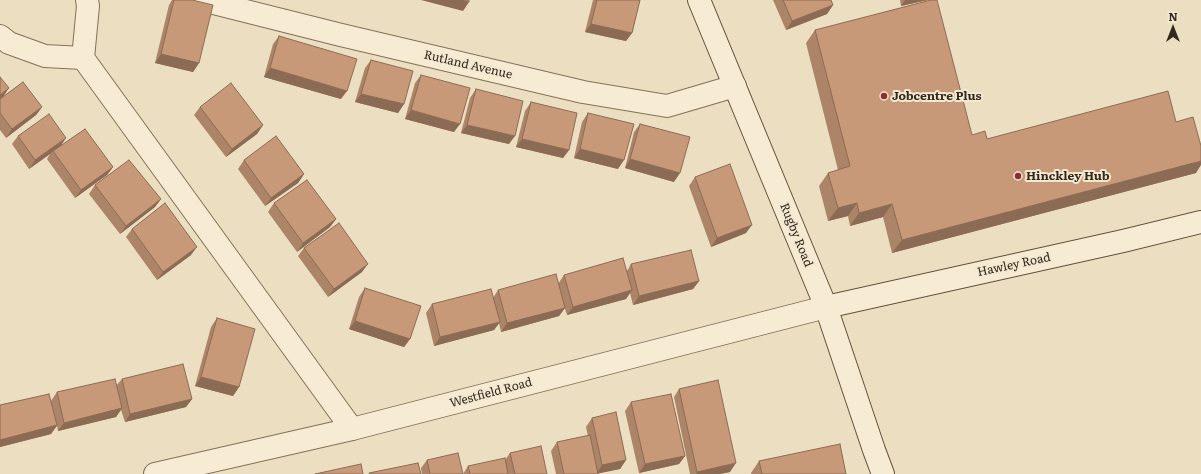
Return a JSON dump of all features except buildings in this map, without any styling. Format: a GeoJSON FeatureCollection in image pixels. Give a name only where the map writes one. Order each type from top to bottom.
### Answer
{"type":"FeatureCollection","features":[{"type":"Feature","properties":{"kind":"street"},"geometry":{"type":"LineString","coordinates":[[87,0],[88,6],[83,58],[352,429]]}},
{"type":"Feature","properties":{"kind":"street","name":"Rutland Avenue"},"geometry":{"type":"LineString","coordinates":[[202,0],[341,35],[583,92],[667,106],[735,86]]}},
{"type":"Feature","properties":{"kind":"street","name":"Rugby Road"},"geometry":{"type":"LineString","coordinates":[[699,0],[826,307],[884,474]]}},
{"type":"Feature","properties":{"kind":"street"},"geometry":{"type":"LineString","coordinates":[[0,36],[9,43],[46,56],[83,58]]}},
{"type":"Feature","properties":{"kind":"street","name":"Hawley Road"},"geometry":{"type":"LineString","coordinates":[[826,307],[1123,241],[1201,222]]}},
{"type":"Feature","properties":{"kind":"street","name":"Westfield Road"},"geometry":{"type":"LineString","coordinates":[[155,474],[352,429],[826,307]]}},
{"type":"Feature","properties":{"kind":"place","name":"Jobcentre Plus"},"geometry":{"type":"Point","coordinates":[884,96]}},
{"type":"Feature","properties":{"kind":"place","name":"Hinckley Hub"},"geometry":{"type":"Point","coordinates":[1018,176]}}]}
